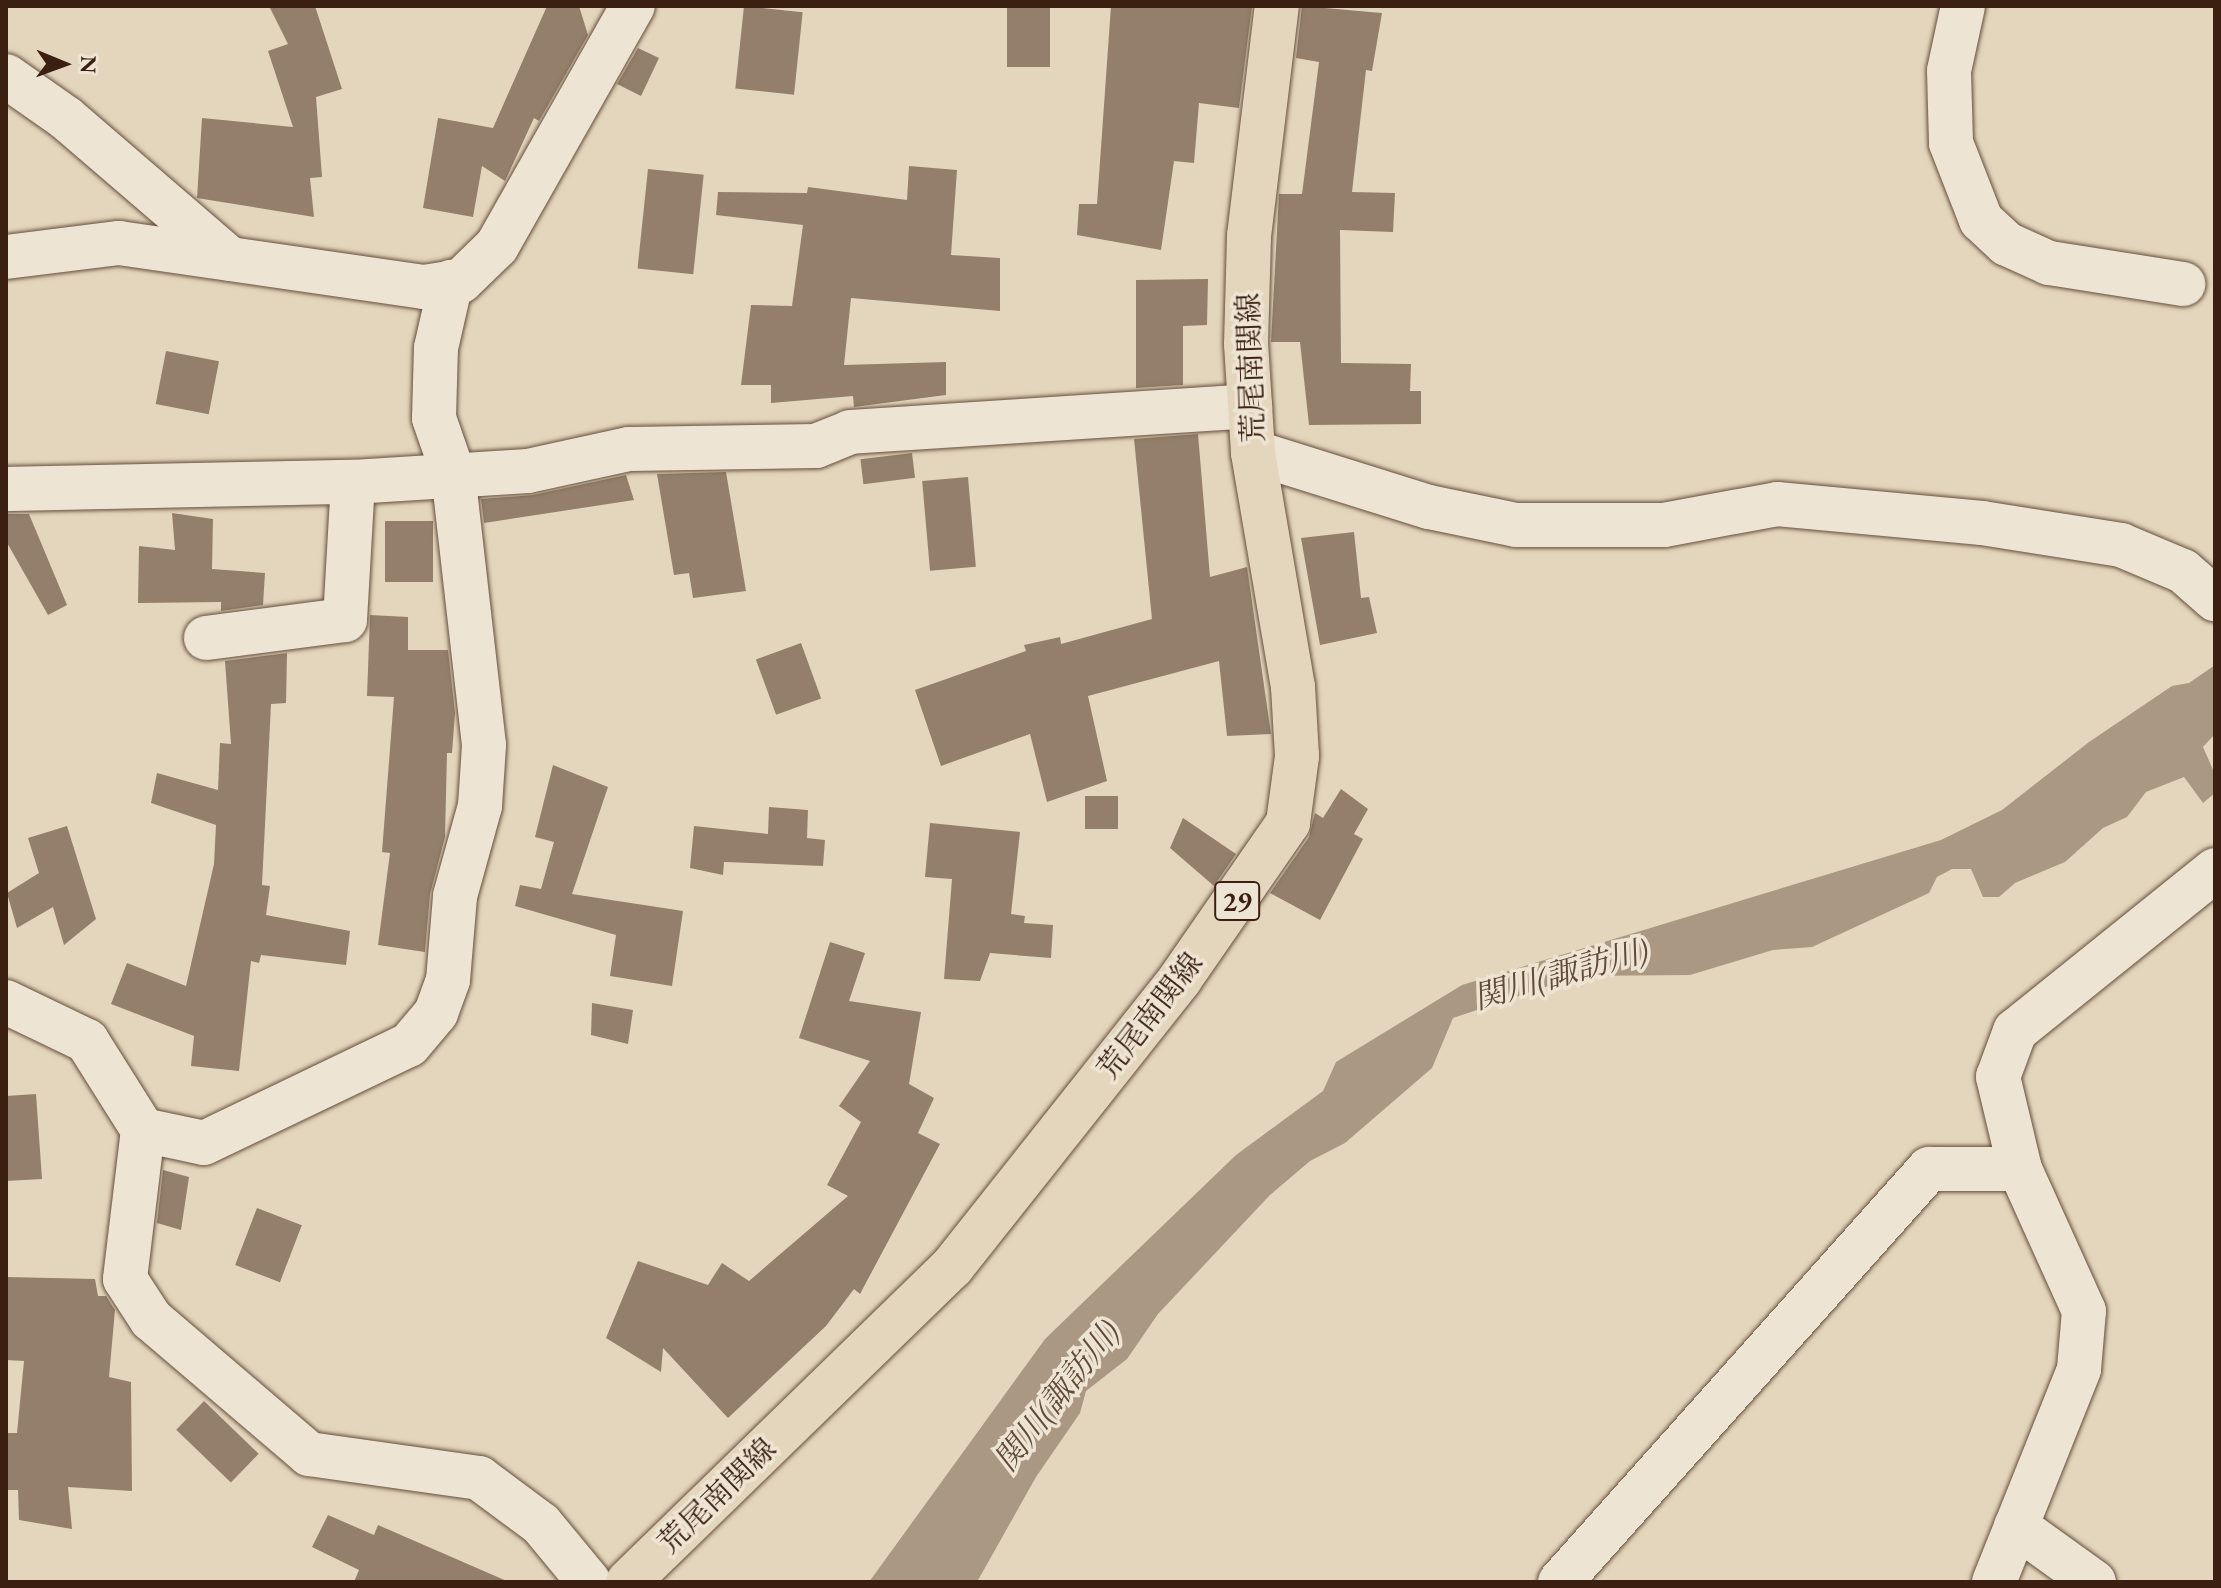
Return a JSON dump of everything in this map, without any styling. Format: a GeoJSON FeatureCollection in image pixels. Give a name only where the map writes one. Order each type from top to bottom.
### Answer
{"type":"FeatureCollection","features":[{"type":"Feature","properties":{"kind":"main road","name":"荒尾南関線"},"geometry":{"type":"LineString","coordinates":[[628,1582],[952,1267],[1180,979],[1288,823],[1297,756],[1293,687],[1253,452],[1250,406],[1249,236],[1277,6]]}},
{"type":"Feature","properties":{"kind":"street"},"geometry":{"type":"LineString","coordinates":[[1963,6],[1949,71],[1951,143],[1981,220],[2007,244],[2049,263],[2183,284]]}},
{"type":"Feature","properties":{"kind":"street"},"geometry":{"type":"LineString","coordinates":[[6,257],[65,245],[119,243],[424,287],[461,281],[497,246],[630,8]]}},
{"type":"Feature","properties":{"kind":"street"},"geometry":{"type":"LineString","coordinates":[[6,76],[66,118],[230,259]]}},
{"type":"Feature","properties":{"kind":"street"},"geometry":{"type":"LineString","coordinates":[[143,1130],[204,1143],[409,1045],[436,1013],[448,980],[455,896],[480,806],[484,745],[453,473],[434,418],[436,348],[451,282]]}},
{"type":"Feature","properties":{"kind":"street"},"geometry":{"type":"LineString","coordinates":[[6,489],[353,482],[453,473],[528,471],[629,449],[816,446],[850,432],[1250,406]]}},
{"type":"Feature","properties":{"kind":"street"},"geometry":{"type":"LineString","coordinates":[[1253,452],[1429,507],[1516,525],[1664,525],[1777,504],[1850,509],[2121,545],[2199,585]]}},
{"type":"Feature","properties":{"kind":"street"},"geometry":{"type":"LineString","coordinates":[[206,638],[345,620],[353,482]]}},
{"type":"Feature","properties":{"kind":"street"},"geometry":{"type":"LineString","coordinates":[[1994,1582],[2079,1369],[2084,1311],[2020,1169],[1998,1077],[2015,1031],[2215,870]]}},
{"type":"Feature","properties":{"kind":"street"},"geometry":{"type":"LineString","coordinates":[[6,1002],[87,1041],[143,1130],[125,1279],[151,1319],[309,1454],[479,1478],[541,1524],[589,1582]]}},
{"type":"Feature","properties":{"kind":"street"},"geometry":{"type":"LineString","coordinates":[[1560,1582],[1929,1169],[2020,1169]]}},
{"type":"Feature","properties":{"kind":"street"},"geometry":{"type":"LineString","coordinates":[[2016,1526],[2094,1582]]}},
{"type":"Feature","properties":{"kind":"water","name":"関川(諏訪川)"},"geometry":{"type":"Polygon","coordinates":[[[2215,665],[2215,734],[2203,747],[2214,772],[2215,793],[2203,803],[2184,777],[2146,792],[2127,817],[2103,828],[2065,862],[2015,883],[1999,897],[1983,897],[1971,869],[1952,869],[1937,877],[1929,893],[1812,947],[1773,950],[1690,975],[1578,976],[1453,1018],[1432,1068],[1345,1143],[1310,1161],[1270,1195],[1158,1314],[1127,1359],[1086,1391],[1080,1413],[1036,1477],[977,1582],[869,1582],[1045,1339],[1236,1155],[1323,1091],[1336,1062],[1462,985],[1941,840],[2002,810],[2089,742],[2172,686],[2189,683],[2215,665]]]}},
{"type":"Feature","properties":{"kind":"building"},"geometry":{"type":"Polygon","coordinates":[[[269,6],[315,6],[342,89],[316,97],[322,177],[310,178],[314,217],[197,198],[202,118],[293,127],[268,51],[288,44],[269,6]]]}},
{"type":"Feature","properties":{"kind":"building"},"geometry":{"type":"Polygon","coordinates":[[[547,6],[579,6],[588,35],[539,121],[534,118],[505,181],[482,166],[473,217],[423,208],[438,118],[493,128],[547,6]]]}},
{"type":"Feature","properties":{"kind":"building"},"geometry":{"type":"Polygon","coordinates":[[[744,6],[803,12],[794,95],[735,89],[744,6]]]}},
{"type":"Feature","properties":{"kind":"building"},"geometry":{"type":"Polygon","coordinates":[[[1007,6],[1050,6],[1050,67],[1007,67],[1007,6]]]}},
{"type":"Feature","properties":{"kind":"building"},"geometry":{"type":"Polygon","coordinates":[[[1111,6],[1252,6],[1239,108],[1199,103],[1194,163],[1174,161],[1161,250],[1077,235],[1079,204],[1097,204],[1111,6]]]}},
{"type":"Feature","properties":{"kind":"building"},"geometry":{"type":"Polygon","coordinates":[[[1302,6],[1382,13],[1372,71],[1366,70],[1352,192],[1395,193],[1393,232],[1340,230],[1341,363],[1411,364],[1410,391],[1421,391],[1421,424],[1309,425],[1300,342],[1271,342],[1279,194],[1302,194],[1319,62],[1296,58],[1302,6]]]}},
{"type":"Feature","properties":{"kind":"building"},"geometry":{"type":"Polygon","coordinates":[[[638,48],[659,58],[641,96],[617,84],[638,48]]]}},
{"type":"Feature","properties":{"kind":"building"},"geometry":{"type":"Polygon","coordinates":[[[909,166],[957,170],[951,255],[1000,258],[1000,311],[851,298],[844,365],[946,362],[946,395],[854,407],[853,396],[771,403],[771,385],[741,385],[751,305],[792,306],[803,225],[716,215],[718,192],[807,193],[808,187],[907,200],[909,166]]]}},
{"type":"Feature","properties":{"kind":"building"},"geometry":{"type":"Polygon","coordinates":[[[648,169],[704,175],[693,274],[638,268],[648,169]]]}},
{"type":"Feature","properties":{"kind":"building"},"geometry":{"type":"Polygon","coordinates":[[[1208,279],[1207,325],[1183,326],[1183,385],[1136,388],[1136,280],[1208,279]]]}},
{"type":"Feature","properties":{"kind":"building"},"geometry":{"type":"Polygon","coordinates":[[[166,351],[219,361],[209,414],[156,404],[166,351]]]}},
{"type":"Feature","properties":{"kind":"building"},"geometry":{"type":"Polygon","coordinates":[[[1198,434],[1210,577],[1247,567],[1271,734],[1227,736],[1219,661],[1088,696],[1107,781],[1047,802],[1030,734],[941,766],[915,690],[1026,651],[1024,645],[1060,637],[1061,644],[1152,619],[1134,439],[1198,434]]]}},
{"type":"Feature","properties":{"kind":"building"},"geometry":{"type":"Polygon","coordinates":[[[912,453],[915,478],[863,484],[860,459],[912,453]]]}},
{"type":"Feature","properties":{"kind":"building"},"geometry":{"type":"Polygon","coordinates":[[[726,472],[746,591],[693,598],[689,573],[674,575],[657,474],[726,472]]]}},
{"type":"Feature","properties":{"kind":"building"},"geometry":{"type":"Polygon","coordinates":[[[626,475],[634,500],[484,523],[481,499],[533,495],[626,475]]]}},
{"type":"Feature","properties":{"kind":"building"},"geometry":{"type":"Polygon","coordinates":[[[968,477],[976,567],[930,571],[922,481],[968,477]]]}},
{"type":"Feature","properties":{"kind":"building"},"geometry":{"type":"Polygon","coordinates":[[[172,513],[213,519],[212,569],[265,573],[263,605],[221,611],[221,602],[138,603],[139,546],[175,550],[172,513]]]}},
{"type":"Feature","properties":{"kind":"building"},"geometry":{"type":"Polygon","coordinates":[[[6,514],[29,514],[67,605],[48,615],[6,541],[6,514]]]}},
{"type":"Feature","properties":{"kind":"building"},"geometry":{"type":"Polygon","coordinates":[[[385,521],[433,521],[433,582],[385,582],[385,521]]]}},
{"type":"Feature","properties":{"kind":"building"},"geometry":{"type":"Polygon","coordinates":[[[1354,532],[1361,598],[1369,597],[1377,633],[1320,645],[1301,538],[1354,532]]]}},
{"type":"Feature","properties":{"kind":"building"},"geometry":{"type":"Polygon","coordinates":[[[370,615],[408,617],[408,650],[448,650],[455,713],[452,753],[447,753],[445,837],[430,894],[425,952],[378,945],[390,853],[382,852],[394,697],[367,696],[370,615]]]}},
{"type":"Feature","properties":{"kind":"building"},"geometry":{"type":"Polygon","coordinates":[[[801,643],[821,698],[776,715],[756,659],[801,643]]]}},
{"type":"Feature","properties":{"kind":"building"},"geometry":{"type":"Polygon","coordinates":[[[287,653],[286,703],[271,704],[262,885],[270,886],[266,915],[350,931],[346,965],[261,955],[259,963],[251,961],[239,1071],[191,1066],[194,1036],[111,1004],[127,963],[186,986],[214,864],[216,825],[151,803],[157,773],[218,790],[220,743],[231,744],[225,661],[287,653]]]}},
{"type":"Feature","properties":{"kind":"building"},"geometry":{"type":"Polygon","coordinates":[[[553,765],[608,787],[572,894],[683,911],[672,986],[610,976],[616,935],[515,906],[520,885],[541,889],[554,842],[535,837],[553,765]]]}},
{"type":"Feature","properties":{"kind":"building"},"geometry":{"type":"Polygon","coordinates":[[[1341,789],[1368,809],[1354,834],[1363,839],[1320,920],[1270,893],[1309,837],[1315,813],[1323,818],[1341,789]]]}},
{"type":"Feature","properties":{"kind":"building"},"geometry":{"type":"Polygon","coordinates":[[[1085,796],[1118,796],[1118,829],[1085,829],[1085,796]]]}},
{"type":"Feature","properties":{"kind":"building"},"geometry":{"type":"Polygon","coordinates":[[[769,807],[808,810],[807,838],[825,840],[823,866],[724,862],[723,875],[690,868],[694,826],[768,834],[769,807]]]}},
{"type":"Feature","properties":{"kind":"building"},"geometry":{"type":"Polygon","coordinates":[[[1183,818],[1236,854],[1214,886],[1170,848],[1183,818]]]}},
{"type":"Feature","properties":{"kind":"building"},"geometry":{"type":"Polygon","coordinates":[[[930,823],[1020,832],[1011,914],[1025,916],[1024,923],[1053,925],[1051,958],[990,953],[980,981],[944,979],[952,879],[925,877],[930,823]]]}},
{"type":"Feature","properties":{"kind":"building"},"geometry":{"type":"Polygon","coordinates":[[[67,826],[96,919],[64,945],[53,907],[17,928],[7,893],[39,873],[28,838],[67,826]]]}},
{"type":"Feature","properties":{"kind":"building"},"geometry":{"type":"Polygon","coordinates":[[[830,942],[865,953],[849,1001],[921,1012],[909,1084],[934,1098],[918,1133],[940,1144],[860,1294],[854,1289],[826,1326],[728,1418],[663,1348],[661,1372],[606,1338],[638,1261],[708,1285],[722,1263],[749,1281],[848,1196],[827,1185],[861,1122],[839,1106],[870,1061],[799,1038],[830,942]]]}},
{"type":"Feature","properties":{"kind":"building"},"geometry":{"type":"Polygon","coordinates":[[[592,1003],[633,1010],[628,1044],[591,1035],[592,1003]]]}},
{"type":"Feature","properties":{"kind":"building"},"geometry":{"type":"Polygon","coordinates":[[[36,1094],[42,1179],[6,1181],[6,1096],[36,1094]]]}},
{"type":"Feature","properties":{"kind":"building"},"geometry":{"type":"Polygon","coordinates":[[[163,1170],[189,1177],[181,1230],[157,1223],[163,1170]]]}},
{"type":"Feature","properties":{"kind":"building"},"geometry":{"type":"Polygon","coordinates":[[[257,1208],[302,1225],[280,1282],[235,1265],[257,1208]]]}},
{"type":"Feature","properties":{"kind":"building"},"geometry":{"type":"Polygon","coordinates":[[[6,1277],[95,1279],[98,1296],[106,1296],[115,1310],[109,1377],[131,1382],[132,1491],[68,1487],[72,1529],[19,1520],[18,1490],[6,1490],[6,1433],[17,1433],[24,1361],[6,1360],[6,1277]]]}},
{"type":"Feature","properties":{"kind":"building"},"geometry":{"type":"Polygon","coordinates":[[[204,1401],[259,1454],[231,1483],[176,1430],[204,1401]]]}},
{"type":"Feature","properties":{"kind":"building"},"geometry":{"type":"Polygon","coordinates":[[[328,1515],[374,1535],[378,1525],[509,1582],[354,1582],[359,1570],[312,1547],[328,1515]]]}}]}
